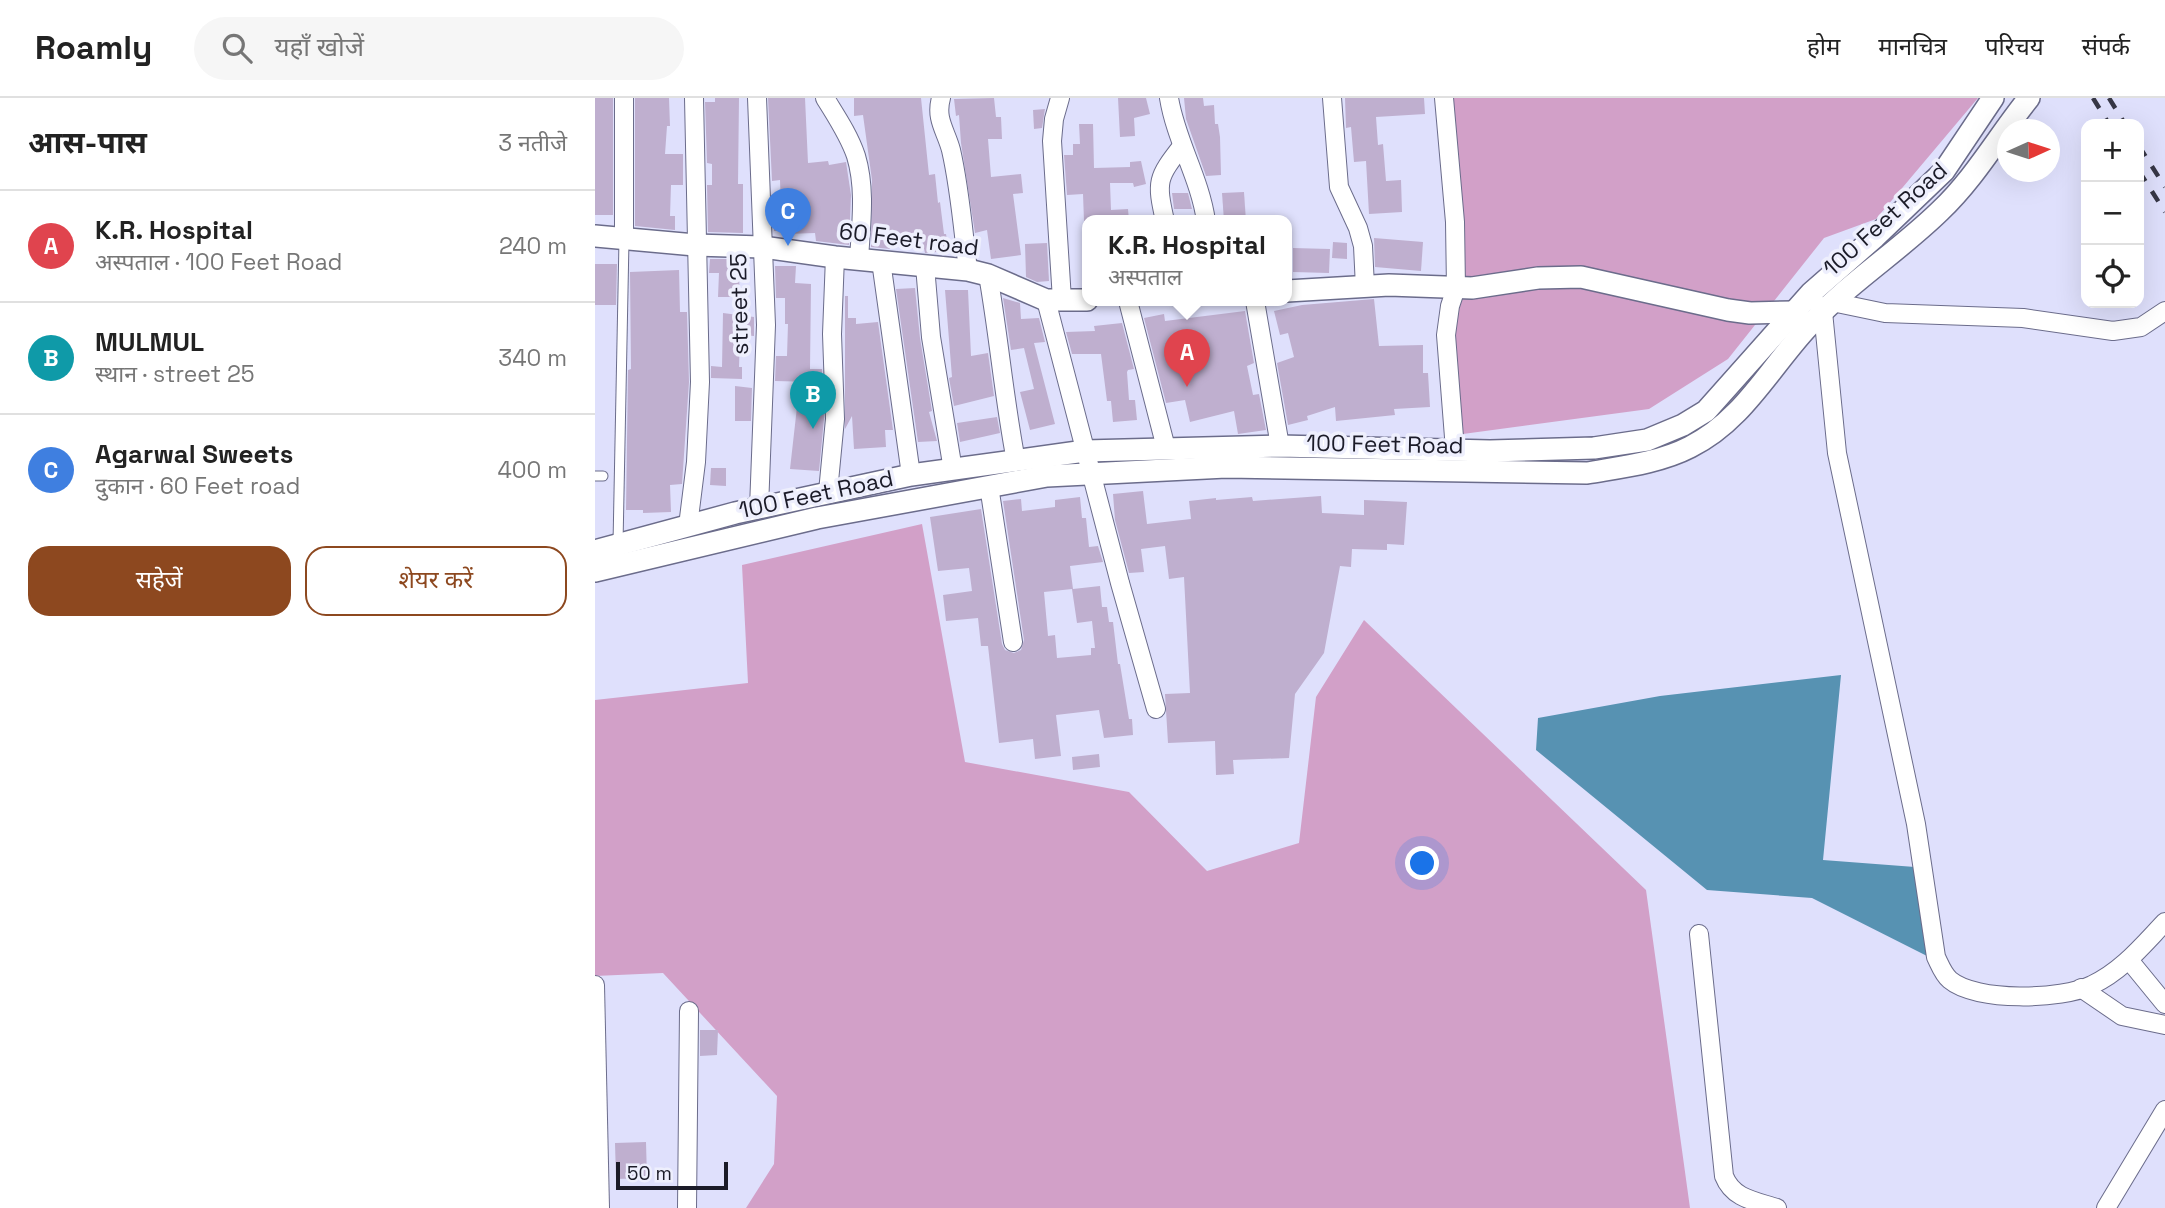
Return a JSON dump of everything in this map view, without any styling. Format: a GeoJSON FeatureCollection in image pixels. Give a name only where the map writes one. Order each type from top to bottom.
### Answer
{"type":"FeatureCollection","features":[{"type":"Feature","properties":{"kind":"street"},"geometry":{"type":"LineString","coordinates":[[624,98],[624,238]]}},
{"type":"Feature","properties":{"kind":"street"},"geometry":{"type":"LineString","coordinates":[[688,526],[700,382],[695,245],[694,98]]}},
{"type":"Feature","properties":{"kind":"street","name":"street 25"},"geometry":{"type":"LineString","coordinates":[[757,98],[766,325],[759,508]]}},
{"type":"Feature","properties":{"kind":"street"},"geometry":{"type":"LineString","coordinates":[[825,98],[849,140],[860,170],[862,189],[859,259]]}},
{"type":"Feature","properties":{"kind":"street"},"geometry":{"type":"LineString","coordinates":[[941,98],[939,121],[951,149],[978,273],[1002,363],[1007,414],[1016,461]]}},
{"type":"Feature","properties":{"kind":"street"},"geometry":{"type":"LineString","coordinates":[[1060,98],[1052,141],[1054,300],[1085,451],[1156,709]]}},
{"type":"Feature","properties":{"kind":"street"},"geometry":{"type":"LineString","coordinates":[[1170,98],[1181,146],[1198,184],[1205,215]]}},
{"type":"Feature","properties":{"kind":"street"},"geometry":{"type":"LineString","coordinates":[[1332,98],[1339,187],[1358,228],[1363,246],[1365,287]]}},
{"type":"Feature","properties":{"kind":"street"},"geometry":{"type":"LineString","coordinates":[[1444,98],[1455,222],[1446,335],[1455,450]]}},
{"type":"Feature","properties":{"kind":"street","name":"100 Feet Road"},"geometry":{"type":"LineString","coordinates":[[595,571],[817,518],[1048,476],[1226,467],[1587,473],[1643,463],[1689,448],[1717,430],[1745,404],[1800,320],[1811,293],[1944,171],[1993,98]]}},
{"type":"Feature","properties":{"kind":"street","name":"100 Feet Road"},"geometry":{"type":"LineString","coordinates":[[595,551],[759,508],[911,475],[1085,451],[1280,446],[1455,450],[1594,448],[1647,440],[1683,425],[1706,411],[1800,320],[1827,307],[1938,213],[1960,190],[2029,98]]}},
{"type":"Feature","properties":{"kind":"street"},"geometry":{"type":"LineString","coordinates":[[1163,215],[1159,182],[1162,171],[1181,146]]}},
{"type":"Feature","properties":{"kind":"street","name":"60 Feet road"},"geometry":{"type":"LineString","coordinates":[[595,236],[695,245],[762,247],[925,266],[978,273],[1054,300],[1082,300]]}},
{"type":"Feature","properties":{"kind":"street"},"geometry":{"type":"LineString","coordinates":[[828,492],[835,419],[832,334],[835,257]]}},
{"type":"Feature","properties":{"kind":"street"},"geometry":{"type":"LineString","coordinates":[[881,261],[911,475]]}},
{"type":"Feature","properties":{"kind":"street"},"geometry":{"type":"LineString","coordinates":[[925,266],[931,337],[953,470]]}},
{"type":"Feature","properties":{"kind":"street"},"geometry":{"type":"LineString","coordinates":[[1292,291],[1489,286],[1538,278],[1581,277],[1728,310],[1800,320]]}},
{"type":"Feature","properties":{"kind":"street"},"geometry":{"type":"LineString","coordinates":[[1811,293],[1827,307],[1885,313],[2022,318],[2113,331],[2141,327],[2165,311]]}},
{"type":"Feature","properties":{"kind":"street"},"geometry":{"type":"LineString","coordinates":[[1129,306],[1166,448]]}},
{"type":"Feature","properties":{"kind":"street"},"geometry":{"type":"LineString","coordinates":[[1256,306],[1280,446]]}},
{"type":"Feature","properties":{"kind":"street"},"geometry":{"type":"LineString","coordinates":[[1827,307],[1837,453],[1916,824],[1936,957],[1949,979],[1973,991],[2045,996],[2094,984],[2129,960],[2165,922]]}},
{"type":"Feature","properties":{"kind":"street"},"geometry":{"type":"LineString","coordinates":[[989,486],[1013,642]]}},
{"type":"Feature","properties":{"kind":"street"},"geometry":{"type":"LineString","coordinates":[[1699,934],[1724,1176],[1737,1195],[1777,1208]]}},
{"type":"Feature","properties":{"kind":"street"},"geometry":{"type":"LineString","coordinates":[[2129,960],[2165,1004]]}},
{"type":"Feature","properties":{"kind":"street"},"geometry":{"type":"LineString","coordinates":[[595,985],[600,1208]]}},
{"type":"Feature","properties":{"kind":"street"},"geometry":{"type":"LineString","coordinates":[[2081,988],[2122,1016],[2165,1025]]}},
{"type":"Feature","properties":{"kind":"street"},"geometry":{"type":"LineString","coordinates":[[687,1208],[689,1012]]}},
{"type":"Feature","properties":{"kind":"street"},"geometry":{"type":"LineString","coordinates":[[2106,1208],[2165,1110]]}},
{"type":"Feature","properties":{"kind":"lane"},"geometry":{"type":"LineString","coordinates":[[618,544],[624,238]]}},
{"type":"Feature","properties":{"kind":"shaded area"},"geometry":{"type":"Polygon","coordinates":[[[1453,98],[1978,98],[1876,219],[1824,238],[1728,359],[1649,409],[1448,436],[1453,98]]]}},
{"type":"Feature","properties":{"kind":"shaded area"},"geometry":{"type":"Polygon","coordinates":[[[922,524],[965,762],[1129,792],[1207,871],[1299,843],[1316,697],[1364,620],[1646,890],[1690,1208],[746,1208],[774,1164],[777,1096],[663,973],[595,976],[595,700],[748,683],[742,565],[922,524]]]}},
{"type":"Feature","properties":{"kind":"water"},"geometry":{"type":"Polygon","coordinates":[[[1841,675],[1823,860],[1928,868],[1929,957],[1812,898],[1707,890],[1536,750],[1538,718],[1660,696],[1841,675]]]}},
{"type":"Feature","properties":{"kind":"building"},"geometry":{"type":"Polygon","coordinates":[[[595,98],[613,98],[613,215],[595,215],[595,98]]]}},
{"type":"Feature","properties":{"kind":"building"},"geometry":{"type":"Polygon","coordinates":[[[635,98],[669,98],[670,126],[667,126],[665,154],[683,154],[683,185],[671,185],[670,216],[675,216],[675,230],[635,226],[635,98]]]}},
{"type":"Feature","properties":{"kind":"building"},"geometry":{"type":"Polygon","coordinates":[[[715,98],[739,98],[738,184],[743,184],[743,233],[708,232],[707,185],[712,185],[712,164],[707,163],[705,102],[715,102],[715,98]]]}},
{"type":"Feature","properties":{"kind":"building"},"geometry":{"type":"Polygon","coordinates":[[[768,98],[805,98],[808,163],[828,161],[829,165],[846,162],[851,195],[849,245],[816,241],[815,233],[787,234],[787,231],[774,231],[773,208],[781,208],[780,180],[772,181],[768,98]]]}},
{"type":"Feature","properties":{"kind":"building"},"geometry":{"type":"Polygon","coordinates":[[[854,98],[921,98],[929,175],[935,174],[938,203],[940,202],[949,251],[925,253],[921,235],[890,240],[890,249],[871,247],[872,180],[863,115],[854,116],[854,98]]]}},
{"type":"Feature","properties":{"kind":"building"},"geometry":{"type":"Polygon","coordinates":[[[994,98],[996,117],[1001,117],[1002,139],[988,139],[991,177],[1021,174],[1023,193],[1013,194],[1021,255],[991,259],[987,230],[975,233],[959,115],[956,116],[954,99],[994,98]]]}},
{"type":"Feature","properties":{"kind":"building"},"geometry":{"type":"Polygon","coordinates":[[[1118,98],[1146,98],[1150,114],[1134,118],[1135,136],[1120,137],[1118,98]]]}},
{"type":"Feature","properties":{"kind":"building"},"geometry":{"type":"Polygon","coordinates":[[[1184,98],[1203,98],[1204,106],[1214,105],[1215,124],[1218,124],[1220,137],[1221,175],[1206,176],[1186,119],[1184,98]]]}},
{"type":"Feature","properties":{"kind":"building"},"geometry":{"type":"Polygon","coordinates":[[[1345,98],[1424,98],[1425,114],[1376,117],[1378,145],[1383,144],[1386,181],[1401,180],[1402,212],[1369,214],[1366,161],[1354,162],[1351,127],[1346,128],[1345,98]]]}},
{"type":"Feature","properties":{"kind":"building"},"geometry":{"type":"Polygon","coordinates":[[[1045,109],[1042,128],[1034,129],[1033,110],[1045,109]]]}},
{"type":"Feature","properties":{"kind":"building"},"geometry":{"type":"Polygon","coordinates":[[[1079,124],[1093,124],[1094,168],[1130,167],[1130,162],[1141,161],[1146,184],[1134,187],[1133,183],[1110,183],[1111,210],[1128,209],[1128,215],[1084,215],[1083,194],[1067,195],[1064,155],[1073,155],[1073,144],[1080,144],[1079,124]]]}},
{"type":"Feature","properties":{"kind":"building"},"geometry":{"type":"Polygon","coordinates":[[[1244,192],[1246,215],[1224,215],[1222,193],[1244,192]]]}},
{"type":"Feature","properties":{"kind":"building"},"geometry":{"type":"Polygon","coordinates":[[[1172,193],[1188,193],[1192,209],[1174,209],[1172,193]]]}},
{"type":"Feature","properties":{"kind":"building"},"geometry":{"type":"Polygon","coordinates":[[[1374,238],[1423,242],[1421,271],[1375,267],[1374,238]]]}},
{"type":"Feature","properties":{"kind":"building"},"geometry":{"type":"Polygon","coordinates":[[[1333,242],[1347,243],[1347,259],[1332,258],[1333,242]]]}},
{"type":"Feature","properties":{"kind":"building"},"geometry":{"type":"Polygon","coordinates":[[[1047,243],[1049,281],[1037,282],[1026,277],[1025,244],[1047,243]]]}},
{"type":"Feature","properties":{"kind":"building"},"geometry":{"type":"Polygon","coordinates":[[[1293,248],[1330,249],[1329,273],[1293,272],[1293,248]]]}},
{"type":"Feature","properties":{"kind":"building"},"geometry":{"type":"Polygon","coordinates":[[[710,259],[738,259],[740,297],[718,297],[719,273],[709,273],[710,259]]]}},
{"type":"Feature","properties":{"kind":"building"},"geometry":{"type":"Polygon","coordinates":[[[595,264],[617,264],[616,305],[595,305],[595,264]]]}},
{"type":"Feature","properties":{"kind":"building"},"geometry":{"type":"Polygon","coordinates":[[[775,266],[796,266],[795,283],[811,284],[810,369],[822,369],[824,419],[819,471],[790,469],[797,407],[814,382],[775,381],[776,356],[787,356],[788,324],[785,324],[785,298],[776,298],[775,266]]]}},
{"type":"Feature","properties":{"kind":"building"},"geometry":{"type":"Polygon","coordinates":[[[679,270],[680,312],[687,312],[689,382],[682,484],[670,485],[671,512],[643,513],[643,510],[626,510],[628,370],[631,369],[630,272],[679,270]]]}},
{"type":"Feature","properties":{"kind":"building"},"geometry":{"type":"Polygon","coordinates":[[[915,288],[932,411],[929,412],[937,441],[918,442],[896,289],[915,288]]]}},
{"type":"Feature","properties":{"kind":"building"},"geometry":{"type":"Polygon","coordinates":[[[945,290],[968,290],[971,356],[988,353],[994,396],[954,406],[949,378],[952,377],[945,290]]]}},
{"type":"Feature","properties":{"kind":"building"},"geometry":{"type":"Polygon","coordinates":[[[845,296],[848,296],[848,318],[856,318],[856,324],[878,322],[893,430],[885,430],[886,447],[854,449],[852,416],[845,429],[845,296]]]}},
{"type":"Feature","properties":{"kind":"building"},"geometry":{"type":"Polygon","coordinates":[[[1003,298],[1020,303],[1021,319],[1039,318],[1045,342],[1034,343],[1055,424],[1030,430],[1020,392],[1034,389],[1024,348],[1011,350],[1003,298]]]}},
{"type":"Feature","properties":{"kind":"building"},"geometry":{"type":"Polygon","coordinates":[[[1374,299],[1379,346],[1423,345],[1423,373],[1428,373],[1430,407],[1394,409],[1395,415],[1336,421],[1335,407],[1307,416],[1308,420],[1288,425],[1277,363],[1294,357],[1288,333],[1280,335],[1274,311],[1302,305],[1374,299]]]}},
{"type":"Feature","properties":{"kind":"building"},"geometry":{"type":"Polygon","coordinates":[[[1245,311],[1254,363],[1247,366],[1253,395],[1259,394],[1266,430],[1238,434],[1234,411],[1190,422],[1185,400],[1166,403],[1144,318],[1164,314],[1165,321],[1245,311]]]}},
{"type":"Feature","properties":{"kind":"building"},"geometry":{"type":"Polygon","coordinates":[[[723,313],[754,317],[754,336],[740,335],[739,367],[742,367],[742,379],[711,378],[711,366],[722,367],[723,313]]]}},
{"type":"Feature","properties":{"kind":"building"},"geometry":{"type":"Polygon","coordinates":[[[1122,323],[1134,369],[1127,372],[1129,400],[1135,400],[1137,420],[1113,422],[1111,401],[1107,401],[1101,354],[1072,354],[1066,332],[1095,331],[1094,326],[1122,323]]]}},
{"type":"Feature","properties":{"kind":"building"},"geometry":{"type":"Polygon","coordinates":[[[735,386],[752,388],[751,421],[735,421],[735,386]]]}},
{"type":"Feature","properties":{"kind":"building"},"geometry":{"type":"Polygon","coordinates":[[[997,417],[1000,433],[960,442],[957,423],[997,417]]]}},
{"type":"Feature","properties":{"kind":"building"},"geometry":{"type":"Polygon","coordinates":[[[711,468],[726,468],[726,486],[710,485],[711,468]]]}},
{"type":"Feature","properties":{"kind":"building"},"geometry":{"type":"Polygon","coordinates":[[[1143,491],[1147,524],[1191,519],[1189,501],[1216,498],[1252,497],[1253,501],[1321,496],[1322,513],[1364,515],[1364,500],[1407,502],[1404,545],[1387,544],[1387,550],[1352,549],[1351,567],[1340,566],[1324,653],[1295,694],[1289,758],[1233,760],[1234,774],[1216,775],[1215,741],[1168,743],[1165,694],[1190,693],[1184,577],[1169,579],[1165,546],[1141,549],[1144,572],[1129,573],[1115,520],[1113,494],[1143,491]]]}},
{"type":"Feature","properties":{"kind":"building"},"geometry":{"type":"Polygon","coordinates":[[[1080,497],[1082,518],[1086,518],[1089,547],[1098,546],[1103,562],[1070,566],[1073,589],[1100,586],[1102,607],[1107,607],[1109,622],[1113,622],[1118,664],[1129,719],[1132,719],[1133,735],[1104,738],[1099,710],[1056,715],[1061,756],[1035,759],[1033,739],[999,743],[988,646],[981,646],[978,618],[946,621],[943,595],[972,591],[969,568],[938,571],[930,517],[981,509],[1002,644],[1005,650],[1014,653],[1021,650],[1024,640],[1003,501],[1021,499],[1022,511],[1055,507],[1055,500],[1080,497]],[[1072,589],[1044,592],[1048,636],[1055,635],[1057,658],[1091,655],[1091,648],[1095,648],[1092,621],[1077,623],[1072,589]]]}},
{"type":"Feature","properties":{"kind":"building"},"geometry":{"type":"Polygon","coordinates":[[[1099,754],[1100,767],[1073,770],[1072,757],[1099,754]]]}},
{"type":"Feature","properties":{"kind":"building"},"geometry":{"type":"Polygon","coordinates":[[[700,1030],[718,1030],[717,1055],[700,1056],[700,1030]]]}},
{"type":"Feature","properties":{"kind":"building"},"geometry":{"type":"Polygon","coordinates":[[[646,1142],[647,1178],[616,1179],[615,1143],[646,1142]]]}},
{"type":"Feature","properties":{"kind":"railway"},"geometry":{"type":"LineString","coordinates":[[2093,98],[2106,119]]}},
{"type":"Feature","properties":{"kind":"railway"},"geometry":{"type":"LineString","coordinates":[[2109,98],[2122,119]]}},
{"type":"Feature","properties":{"kind":"railway"},"geometry":{"type":"LineString","coordinates":[[2144,154],[2165,187]]}},
{"type":"Feature","properties":{"kind":"railway"},"geometry":{"type":"LineString","coordinates":[[2144,179],[2165,212]]}},
{"type":"Feature","properties":{"kind":"place","name":"Agarwal Sweets"},"geometry":{"type":"Point","coordinates":[788,246]}},
{"type":"Feature","properties":{"kind":"place","name":"K.R. Hospital"},"geometry":{"type":"Point","coordinates":[1187,387]}},
{"type":"Feature","properties":{"kind":"place","name":"MULMUL"},"geometry":{"type":"Point","coordinates":[813,429]}}]}
